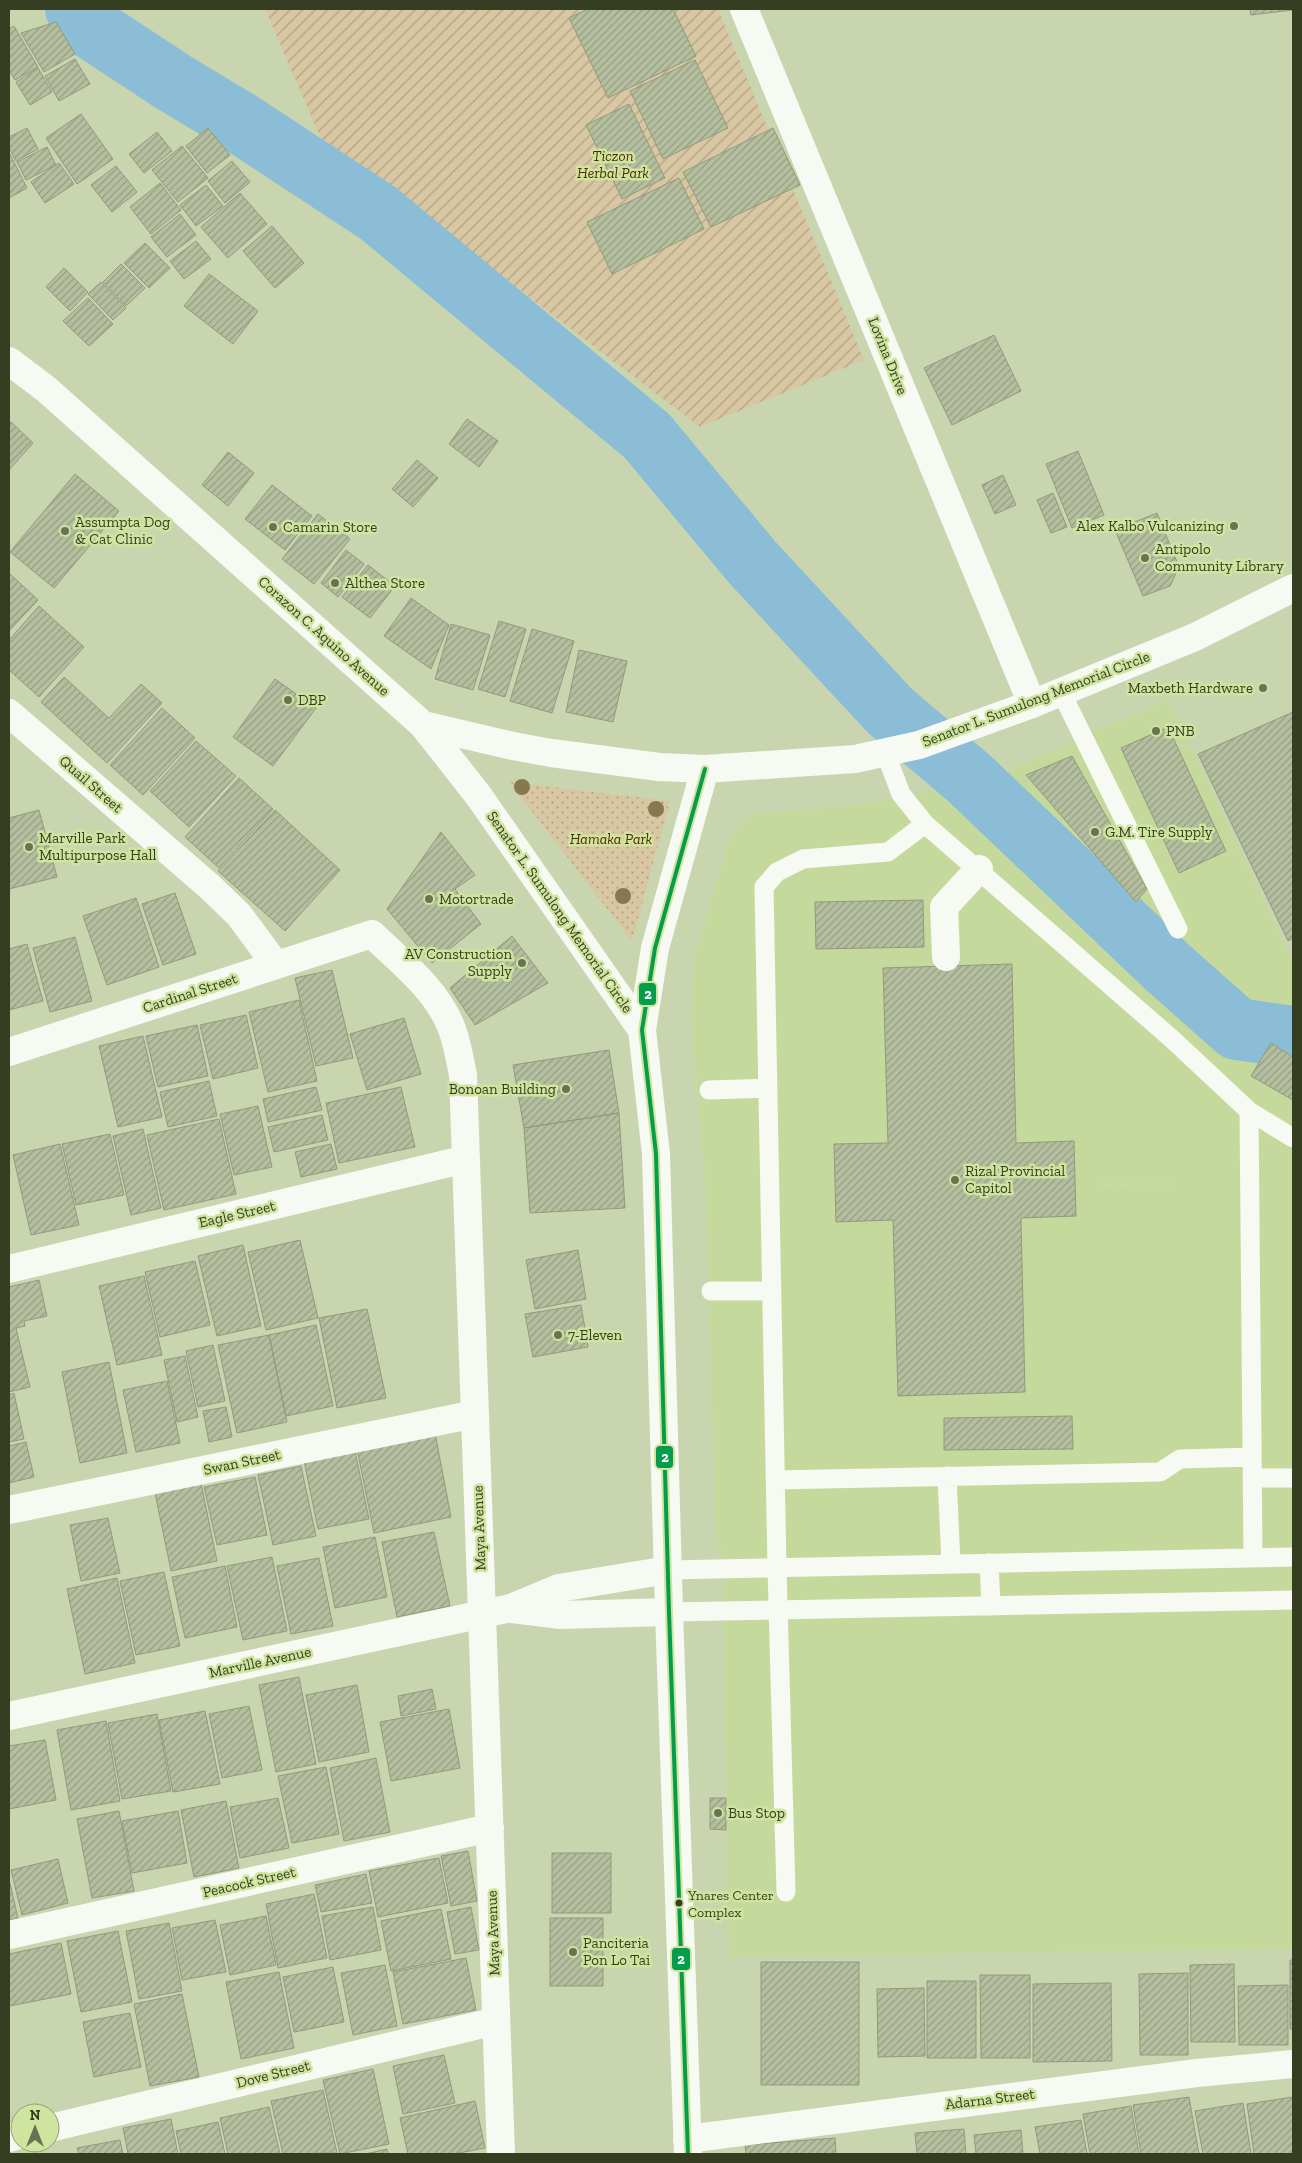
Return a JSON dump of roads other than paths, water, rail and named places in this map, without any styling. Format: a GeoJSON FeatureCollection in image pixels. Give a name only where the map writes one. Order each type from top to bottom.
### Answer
{"type":"FeatureCollection","features":[{"type":"Feature","properties":{"kind":"street","name":"Lovina Drive"},"geometry":{"type":"LineString","coordinates":[[744,9],[1032,704]]}},
{"type":"Feature","properties":{"kind":"street","name":"Corazon C. Aquino Avenue"},"geometry":{"type":"LineString","coordinates":[[9,361],[46,389],[423,724],[513,746],[551,753],[659,767],[705,770]]}},
{"type":"Feature","properties":{"kind":"street","name":"Senator L. Sumulong Memorial Circle"},"geometry":{"type":"LineString","coordinates":[[688,2147],[669,1612],[656,1154],[642,1030],[655,948],[705,770],[855,758],[919,745],[1032,704],[1111,670],[1195,638],[1293,588]]}},
{"type":"Feature","properties":{"kind":"street","name":"Quail Street"},"geometry":{"type":"LineString","coordinates":[[9,713],[210,886],[239,915],[276,965]]}},
{"type":"Feature","properties":{"kind":"street","name":"Senator L. Sumulong Memorial Circle"},"geometry":{"type":"LineString","coordinates":[[423,724],[478,795],[642,1030]]}},
{"type":"Feature","properties":{"kind":"street"},"geometry":{"type":"LineString","coordinates":[[946,958],[944,907],[979,869]]}},
{"type":"Feature","properties":{"kind":"street","name":"Cardinal Street"},"geometry":{"type":"LineString","coordinates":[[9,1052],[372,934]]}},
{"type":"Feature","properties":{"kind":"street","name":"Maya Avenue"},"geometry":{"type":"LineString","coordinates":[[372,934],[423,983],[438,1003],[449,1022],[463,1074],[501,2154]]}},
{"type":"Feature","properties":{"kind":"street","name":"Eagle Street"},"geometry":{"type":"LineString","coordinates":[[9,1269],[466,1159]]}},
{"type":"Feature","properties":{"kind":"street","name":"Swan Street"},"geometry":{"type":"LineString","coordinates":[[9,1510],[475,1414]]}},
{"type":"Feature","properties":{"kind":"street","name":"Marville Avenue"},"geometry":{"type":"LineString","coordinates":[[9,1716],[482,1615],[511,1608],[559,1588],[668,1570]]}},
{"type":"Feature","properties":{"kind":"street","name":"Marville Avenue"},"geometry":{"type":"LineString","coordinates":[[511,1608],[561,1615],[669,1612]]}},
{"type":"Feature","properties":{"kind":"street","name":"Peacock Street"},"geometry":{"type":"LineString","coordinates":[[9,1935],[490,1828]]}},
{"type":"Feature","properties":{"kind":"street","name":"Dove Street"},"geometry":{"type":"LineString","coordinates":[[60,2126],[496,2021]]}},
{"type":"Feature","properties":{"kind":"street","name":"Adarna Street"},"geometry":{"type":"LineString","coordinates":[[688,2147],[1187,2074],[1293,2064]]}},
{"type":"Feature","properties":{"kind":"lane"},"geometry":{"type":"LineString","coordinates":[[1061,692],[1178,929]]}},
{"type":"Feature","properties":{"kind":"lane"},"geometry":{"type":"LineString","coordinates":[[886,752],[901,794],[925,824],[979,869],[1172,1039],[1249,1111],[1293,1138]]}},
{"type":"Feature","properties":{"kind":"lane"},"geometry":{"type":"LineString","coordinates":[[786,1892],[775,1480],[764,886],[776,872],[803,859],[888,852],[925,824]]}},
{"type":"Feature","properties":{"kind":"lane"},"geometry":{"type":"LineString","coordinates":[[709,1090],[768,1088]]}},
{"type":"Feature","properties":{"kind":"lane"},"geometry":{"type":"LineString","coordinates":[[1249,1111],[1253,1558]]}},
{"type":"Feature","properties":{"kind":"lane"},"geometry":{"type":"LineString","coordinates":[[711,1291],[772,1291]]}},
{"type":"Feature","properties":{"kind":"lane"},"geometry":{"type":"LineString","coordinates":[[775,1480],[1160,1472],[1180,1458],[1252,1457]]}},
{"type":"Feature","properties":{"kind":"lane"},"geometry":{"type":"LineString","coordinates":[[947,1476],[951,1564]]}},
{"type":"Feature","properties":{"kind":"lane"},"geometry":{"type":"LineString","coordinates":[[1253,1478],[1293,1478]]}},
{"type":"Feature","properties":{"kind":"lane"},"geometry":{"type":"LineString","coordinates":[[668,1570],[1293,1557]]}},
{"type":"Feature","properties":{"kind":"lane"},"geometry":{"type":"LineString","coordinates":[[989,1563],[990,1606]]}},
{"type":"Feature","properties":{"kind":"lane"},"geometry":{"type":"LineString","coordinates":[[669,1612],[1293,1600]]}},
{"type":"Feature","properties":{"kind":"waterway"},"geometry":{"type":"LineString","coordinates":[[76,9],[91,28],[378,213],[647,436],[752,562],[890,711],[970,779],[1166,966],[1237,1029],[1293,1037]]}},
{"type":"Feature","properties":{"kind":"place","name":"Alex Kalbo Vulcanizing"},"geometry":{"type":"Point","coordinates":[1234,526]}},
{"type":"Feature","properties":{"kind":"place","name":"Camarin Store"},"geometry":{"type":"Point","coordinates":[273,527]}},
{"type":"Feature","properties":{"kind":"place","name":"Assumpta Dog & Cat Clinic"},"geometry":{"type":"Point","coordinates":[65,531]}},
{"type":"Feature","properties":{"kind":"place","name":"Antipolo Community Library"},"geometry":{"type":"Point","coordinates":[1145,558]}},
{"type":"Feature","properties":{"kind":"place","name":"Althea Store"},"geometry":{"type":"Point","coordinates":[335,583]}},
{"type":"Feature","properties":{"kind":"place","name":"Maxbeth Hardware"},"geometry":{"type":"Point","coordinates":[1263,688]}},
{"type":"Feature","properties":{"kind":"place","name":"DBP"},"geometry":{"type":"Point","coordinates":[288,700]}},
{"type":"Feature","properties":{"kind":"place","name":"PNB"},"geometry":{"type":"Point","coordinates":[1156,731]}},
{"type":"Feature","properties":{"kind":"place","name":"G.M. Tire Supply"},"geometry":{"type":"Point","coordinates":[1095,832]}},
{"type":"Feature","properties":{"kind":"place","name":"Marville Park Multipurpose Hall"},"geometry":{"type":"Point","coordinates":[29,847]}},
{"type":"Feature","properties":{"kind":"place","name":"Motortrade"},"geometry":{"type":"Point","coordinates":[429,899]}},
{"type":"Feature","properties":{"kind":"place","name":"AV Construction Supply"},"geometry":{"type":"Point","coordinates":[522,963]}},
{"type":"Feature","properties":{"kind":"place","name":"Bonoan Building"},"geometry":{"type":"Point","coordinates":[566,1089]}},
{"type":"Feature","properties":{"kind":"place","name":"Rizal Provincial Capitol"},"geometry":{"type":"Point","coordinates":[955,1180]}},
{"type":"Feature","properties":{"kind":"place","name":"7-Eleven"},"geometry":{"type":"Point","coordinates":[558,1335]}},
{"type":"Feature","properties":{"kind":"place","name":"Bus Stop"},"geometry":{"type":"Point","coordinates":[718,1813]}},
{"type":"Feature","properties":{"kind":"place","name":"Ynares Center Complex"},"geometry":{"type":"Point","coordinates":[679,1903]}},
{"type":"Feature","properties":{"kind":"place","name":"Panciteria Pon Lo Tai"},"geometry":{"type":"Point","coordinates":[573,1952]}},
{"type":"Feature","properties":{"kind":"park label","name":"Ticzon Herbal Park"},"geometry":{"type":"Point","coordinates":[613,164]}},
{"type":"Feature","properties":{"kind":"park label","name":"Hamaka Park"},"geometry":{"type":"Point","coordinates":[611,839]}}]}
